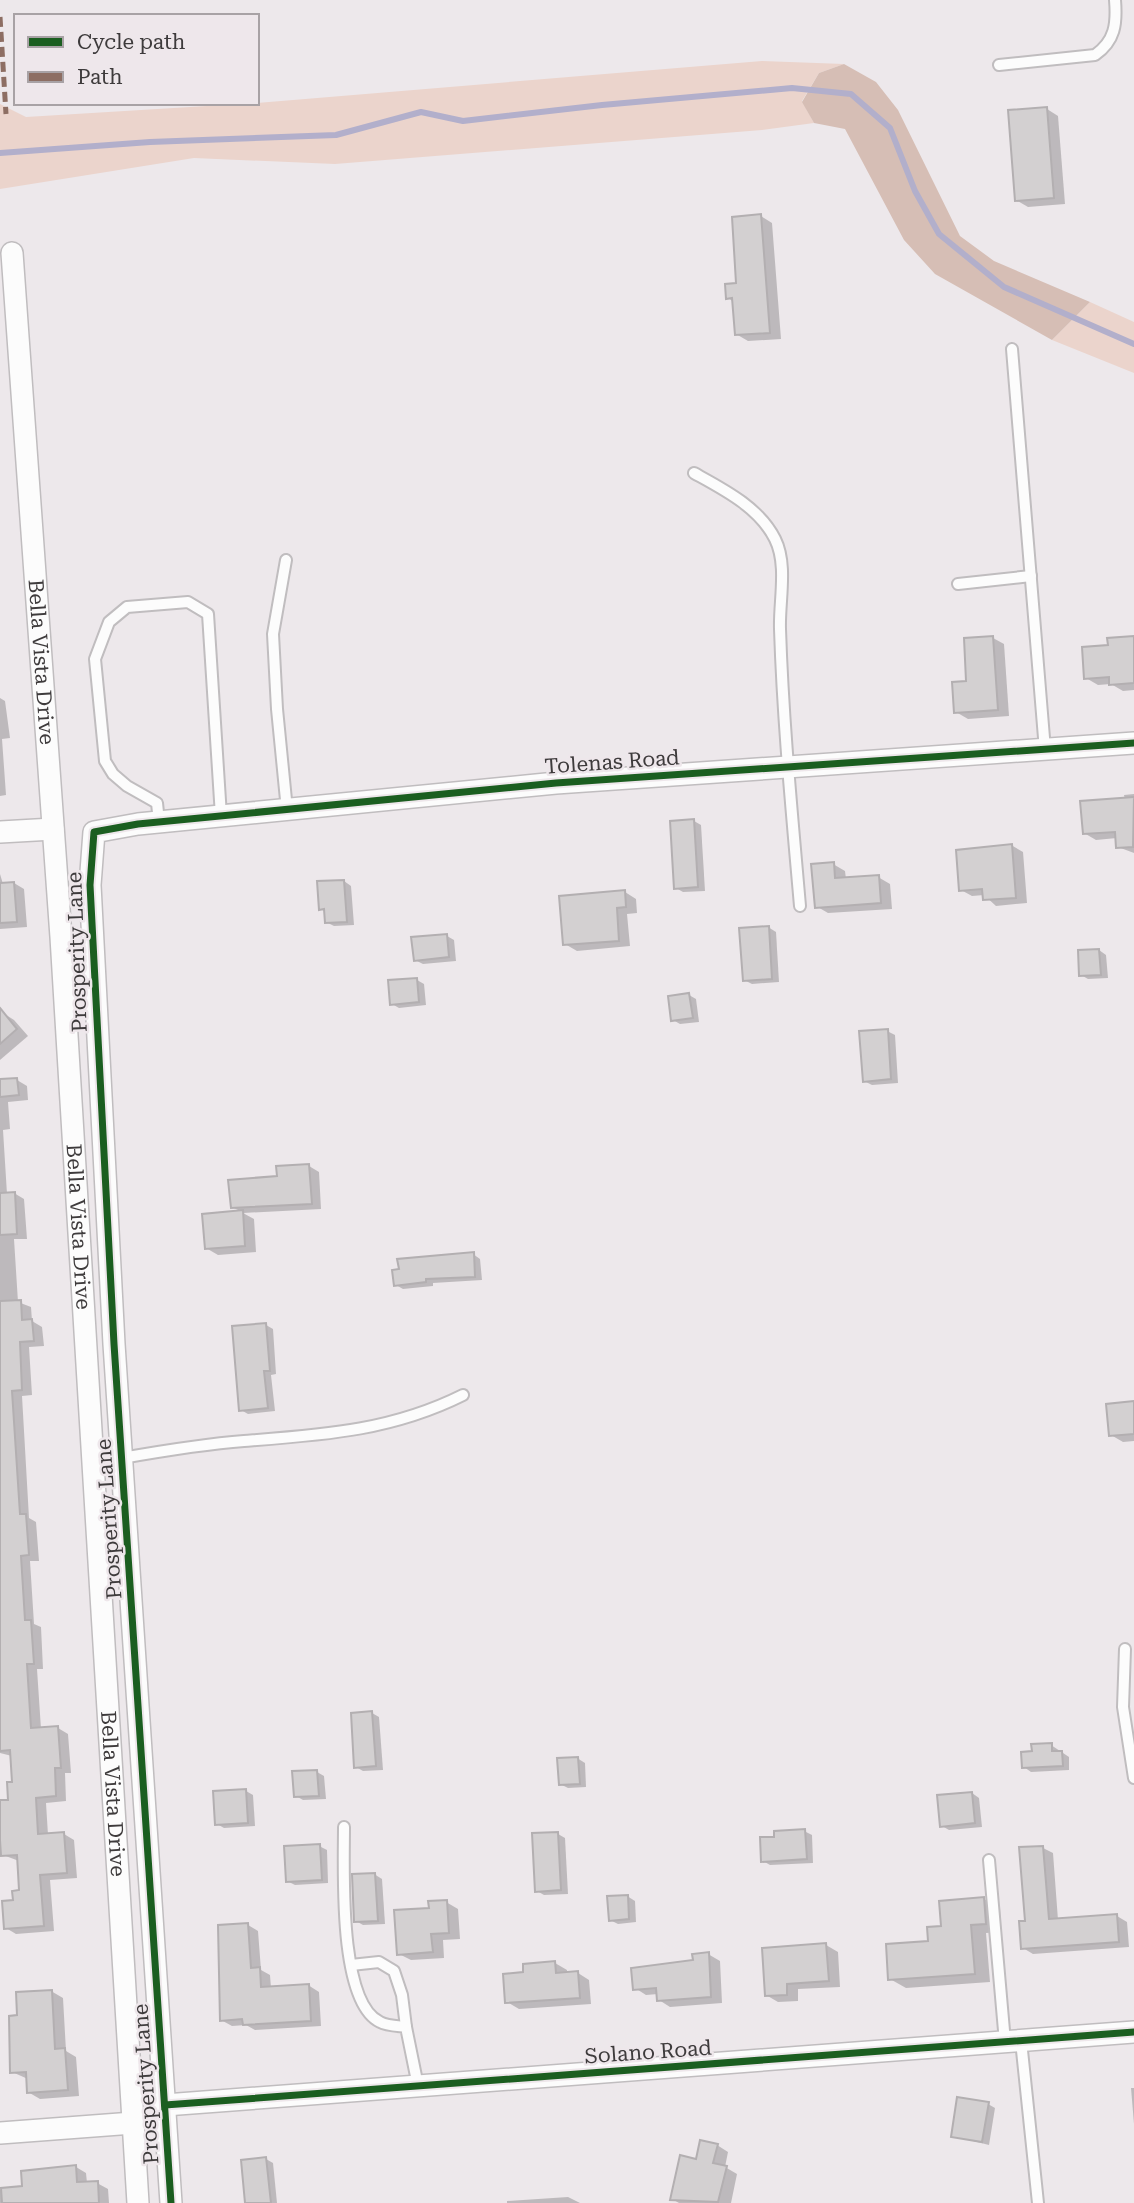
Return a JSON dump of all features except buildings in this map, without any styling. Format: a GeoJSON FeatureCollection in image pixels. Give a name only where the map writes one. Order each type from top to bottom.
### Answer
{"type":"FeatureCollection","features":[{"type":"Feature","properties":{"kind":"street","name":"Bella Vista Drive"},"geometry":{"type":"LineString","coordinates":[[12,253],[53,829],[138,2203]]}},
{"type":"Feature","properties":{"kind":"street","name":"Tolenas Road"},"geometry":{"type":"LineString","coordinates":[[94,832],[159,822],[556,783],[1134,743]]}},
{"type":"Feature","properties":{"kind":"street"},"geometry":{"type":"LineString","coordinates":[[0,832],[53,829]]}},
{"type":"Feature","properties":{"kind":"street","name":"Prosperity Lane"},"geometry":{"type":"LineString","coordinates":[[94,832],[90,885],[122,1458],[171,2203]]}},
{"type":"Feature","properties":{"kind":"street","name":"Solano Road"},"geometry":{"type":"LineString","coordinates":[[165,2105],[1134,2032]]}},
{"type":"Feature","properties":{"kind":"street"},"geometry":{"type":"LineString","coordinates":[[0,2133],[133,2123]]}},
{"type":"Feature","properties":{"kind":"lane"},"geometry":{"type":"LineString","coordinates":[[999,65],[1095,55],[1106,47],[1117,24],[1115,0]]}},
{"type":"Feature","properties":{"kind":"lane"},"geometry":{"type":"LineString","coordinates":[[1012,349],[1045,750]]}},
{"type":"Feature","properties":{"kind":"lane"},"geometry":{"type":"LineString","coordinates":[[694,473],[731,493],[759,518],[775,540],[781,565],[780,628],[800,906]]}},
{"type":"Feature","properties":{"kind":"lane"},"geometry":{"type":"LineString","coordinates":[[286,559],[273,634],[287,810]]}},
{"type":"Feature","properties":{"kind":"lane"},"geometry":{"type":"LineString","coordinates":[[958,584],[1031,576]]}},
{"type":"Feature","properties":{"kind":"lane"},"geometry":{"type":"LineString","coordinates":[[159,822],[157,803],[113,774],[101,746],[95,659],[109,622],[117,612],[138,604],[188,602],[208,614],[221,816]]}},
{"type":"Feature","properties":{"kind":"lane"},"geometry":{"type":"LineString","coordinates":[[122,1458],[242,1441],[313,1437],[356,1431],[437,1408],[463,1395]]}},
{"type":"Feature","properties":{"kind":"lane"},"geometry":{"type":"LineString","coordinates":[[1125,1649],[1123,1707],[1134,1778]]}},
{"type":"Feature","properties":{"kind":"lane"},"geometry":{"type":"LineString","coordinates":[[344,1827],[353,1981],[363,2005],[379,2022],[407,2027]]}},
{"type":"Feature","properties":{"kind":"lane"},"geometry":{"type":"LineString","coordinates":[[989,1860],[1038,2203]]}},
{"type":"Feature","properties":{"kind":"lane"},"geometry":{"type":"LineString","coordinates":[[351,1965],[379,1962],[394,1971],[402,1995],[418,2087]]}},
{"type":"Feature","properties":{"kind":"shaded area"},"geometry":{"type":"Polygon","coordinates":[[[762,61],[844,64],[819,73],[802,101],[814,123],[762,130],[335,164],[194,158],[0,189],[0,104],[26,117],[259,105],[259,103],[762,61]]]}},
{"type":"Feature","properties":{"kind":"shaded area"},"geometry":{"type":"Polygon","coordinates":[[[844,64],[876,82],[898,110],[960,236],[994,261],[1090,302],[1052,340],[935,274],[904,240],[845,129],[814,123],[802,102],[819,73],[844,64]]]}},
{"type":"Feature","properties":{"kind":"shaded area"},"geometry":{"type":"Polygon","coordinates":[[[1090,302],[1134,322],[1134,373],[1052,340],[1090,302]]]}},
{"type":"Feature","properties":{"kind":"waterway"},"geometry":{"type":"LineString","coordinates":[[0,153],[150,142],[336,135],[421,112],[463,121],[792,88],[851,94],[890,128],[915,191],[939,234],[1004,287],[1134,344]]}},
{"type":"Feature","properties":{"kind":"marked path"},"geometry":{"type":"LineString","coordinates":[[0,17],[6,114]]}},
{"type":"Feature","properties":{"kind":"cycle path"},"geometry":{"type":"LineString","coordinates":[[171,2203],[114,1344],[90,885],[94,832],[138,824],[556,783],[1134,743]]}},
{"type":"Feature","properties":{"kind":"cycle path"},"geometry":{"type":"LineString","coordinates":[[165,2105],[1134,2032]]}}]}
